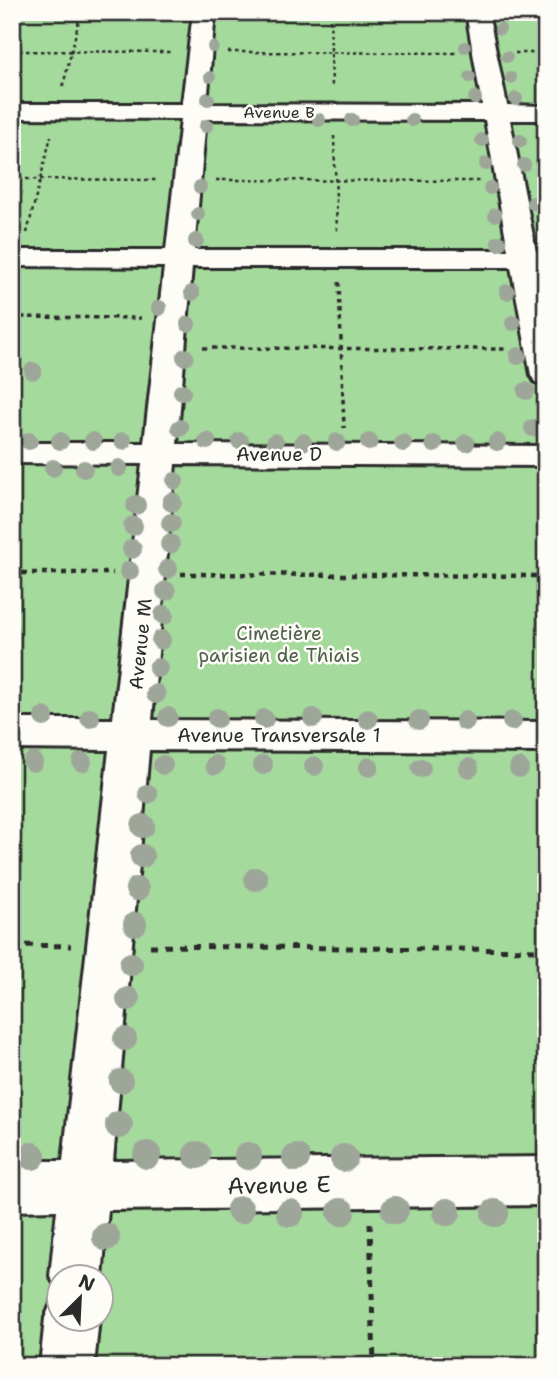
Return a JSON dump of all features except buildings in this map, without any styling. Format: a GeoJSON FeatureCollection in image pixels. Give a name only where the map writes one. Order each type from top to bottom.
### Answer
{"type":"FeatureCollection","features":[{"type":"Feature","properties":{"kind":"lane","name":"Avenue M"},"geometry":{"type":"LineString","coordinates":[[77,1262],[204,12]]}},
{"type":"Feature","properties":{"kind":"lane"},"geometry":{"type":"LineString","coordinates":[[477,12],[509,181],[535,259],[541,349],[546,375]]}},
{"type":"Feature","properties":{"kind":"lane","name":"Avenue B"},"geometry":{"type":"LineString","coordinates":[[12,111],[546,113]]}},
{"type":"Feature","properties":{"kind":"lane"},"geometry":{"type":"LineString","coordinates":[[12,258],[535,259]]}},
{"type":"Feature","properties":{"kind":"lane","name":"Avenue D"},"geometry":{"type":"LineString","coordinates":[[12,453],[546,456]]}},
{"type":"Feature","properties":{"kind":"lane","name":"Avenue Transversale 1"},"geometry":{"type":"LineString","coordinates":[[12,734],[546,737]]}},
{"type":"Feature","properties":{"kind":"lane","name":"Avenue E"},"geometry":{"type":"LineString","coordinates":[[12,1186],[546,1181]]}},
{"type":"Feature","properties":{"kind":"lane"},"geometry":{"type":"LineString","coordinates":[[67,1366],[71,1332]]}},
{"type":"Feature","properties":{"kind":"path"},"geometry":{"type":"LineString","coordinates":[[12,51],[546,54]]}},
{"type":"Feature","properties":{"kind":"path"},"geometry":{"type":"LineString","coordinates":[[12,179],[509,181]]}},
{"type":"Feature","properties":{"kind":"path"},"geometry":{"type":"LineString","coordinates":[[12,317],[172,333],[541,349]]}},
{"type":"Feature","properties":{"kind":"path"},"geometry":{"type":"LineString","coordinates":[[12,573],[546,576]]}},
{"type":"Feature","properties":{"kind":"path"},"geometry":{"type":"LineString","coordinates":[[12,945],[546,950]]}},
{"type":"Feature","properties":{"kind":"path"},"geometry":{"type":"LineString","coordinates":[[368,1184],[374,1366]]}},
{"type":"Feature","properties":{"kind":"green space","name":"Cimetière parisien de Thiais"},"geometry":{"type":"Polygon","coordinates":[[[12,12],[546,12],[546,1366],[12,1366],[12,12]]]}}]}
